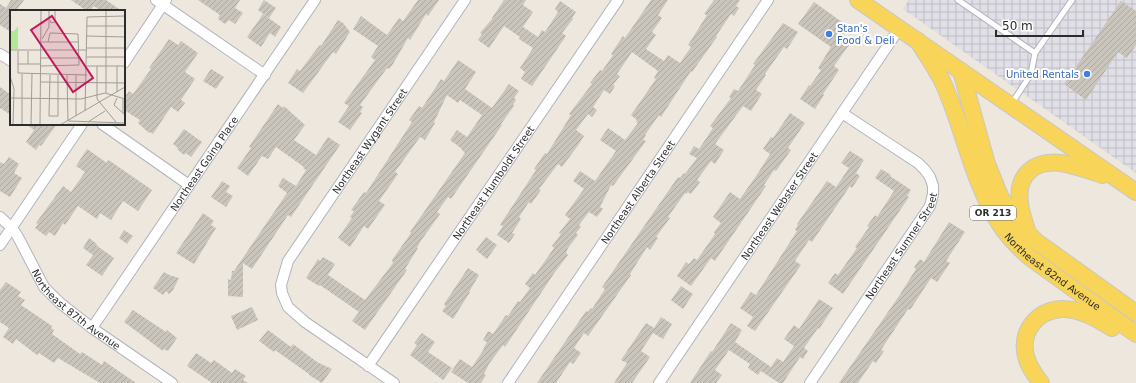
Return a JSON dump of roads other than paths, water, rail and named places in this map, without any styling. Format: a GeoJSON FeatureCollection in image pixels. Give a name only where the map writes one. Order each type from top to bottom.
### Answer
{"type":"FeatureCollection","features":[{"type":"Feature","properties":{"kind":"main road","name":"Northeast 82nd Avenue"},"geometry":{"type":"LineString","coordinates":[[858,0],[1136,192]]}},
{"type":"Feature","properties":{"kind":"main road","name":"Northeast 82nd Avenue"},"geometry":{"type":"LineString","coordinates":[[918,42],[935,66],[945,86],[976,176],[990,207],[1003,229],[1017,246],[1032,259],[1136,334]]}},
{"type":"Feature","properties":{"kind":"main road","name":"Northeast 82nd Avenue"},"geometry":{"type":"LineString","coordinates":[[960,71],[983,149],[1000,196],[1010,213],[1029,236],[1055,257],[1136,313]]}},
{"type":"Feature","properties":{"kind":"main road"},"geometry":{"type":"LineString","coordinates":[[1029,236],[1019,196],[1023,179],[1032,168],[1047,162],[1060,163],[1118,180]]}},
{"type":"Feature","properties":{"kind":"main road"},"geometry":{"type":"LineString","coordinates":[[1041,383],[1030,368],[1026,356],[1025,337],[1029,328],[1042,314],[1061,309],[1080,312],[1095,318],[1136,344]]}},
{"type":"Feature","properties":{"kind":"street","name":"Northeast Going Place"},"geometry":{"type":"LineString","coordinates":[[92,328],[315,0]]}},
{"type":"Feature","properties":{"kind":"street","name":"Northeast Wygant Street"},"geometry":{"type":"LineString","coordinates":[[368,366],[305,322],[288,307],[281,285],[288,261],[465,0]]}},
{"type":"Feature","properties":{"kind":"street","name":"Northeast Humboldt Street"},"geometry":{"type":"LineString","coordinates":[[368,366],[618,0]]}},
{"type":"Feature","properties":{"kind":"street","name":"Northeast Alberta Street"},"geometry":{"type":"LineString","coordinates":[[508,383],[768,0]]}},
{"type":"Feature","properties":{"kind":"street"},"geometry":{"type":"LineString","coordinates":[[125,61],[162,2],[265,75]]}},
{"type":"Feature","properties":{"kind":"street","name":"Northeast Webster Street"},"geometry":{"type":"LineString","coordinates":[[659,383],[899,28]]}},
{"type":"Feature","properties":{"kind":"street"},"geometry":{"type":"LineString","coordinates":[[0,54],[10,61]]}},
{"type":"Feature","properties":{"kind":"street","name":"Northeast Sumner Street"},"geometry":{"type":"LineString","coordinates":[[810,383],[923,217],[930,206],[933,194],[933,186],[930,177],[918,163],[842,113]]}},
{"type":"Feature","properties":{"kind":"street"},"geometry":{"type":"LineString","coordinates":[[0,245],[81,125]]}},
{"type":"Feature","properties":{"kind":"street"},"geometry":{"type":"LineString","coordinates":[[103,125],[189,185]]}},
{"type":"Feature","properties":{"kind":"street","name":"Northeast 87th Avenue"},"geometry":{"type":"LineString","coordinates":[[0,217],[12,228],[44,287],[60,303],[92,328],[172,383]]}},
{"type":"Feature","properties":{"kind":"street"},"geometry":{"type":"LineString","coordinates":[[368,366],[394,383]]}},
{"type":"Feature","properties":{"kind":"lane"},"geometry":{"type":"LineString","coordinates":[[958,0],[1035,53]]}},
{"type":"Feature","properties":{"kind":"lane"},"geometry":{"type":"LineString","coordinates":[[1010,106],[1031,74],[1035,53],[1072,0]]}},
{"type":"Feature","properties":{"kind":"place","name":"Stan's Food & Deli"},"geometry":{"type":"Point","coordinates":[829,34]}},
{"type":"Feature","properties":{"kind":"place","name":"United Rentals"},"geometry":{"type":"Point","coordinates":[1087,74]}}]}
